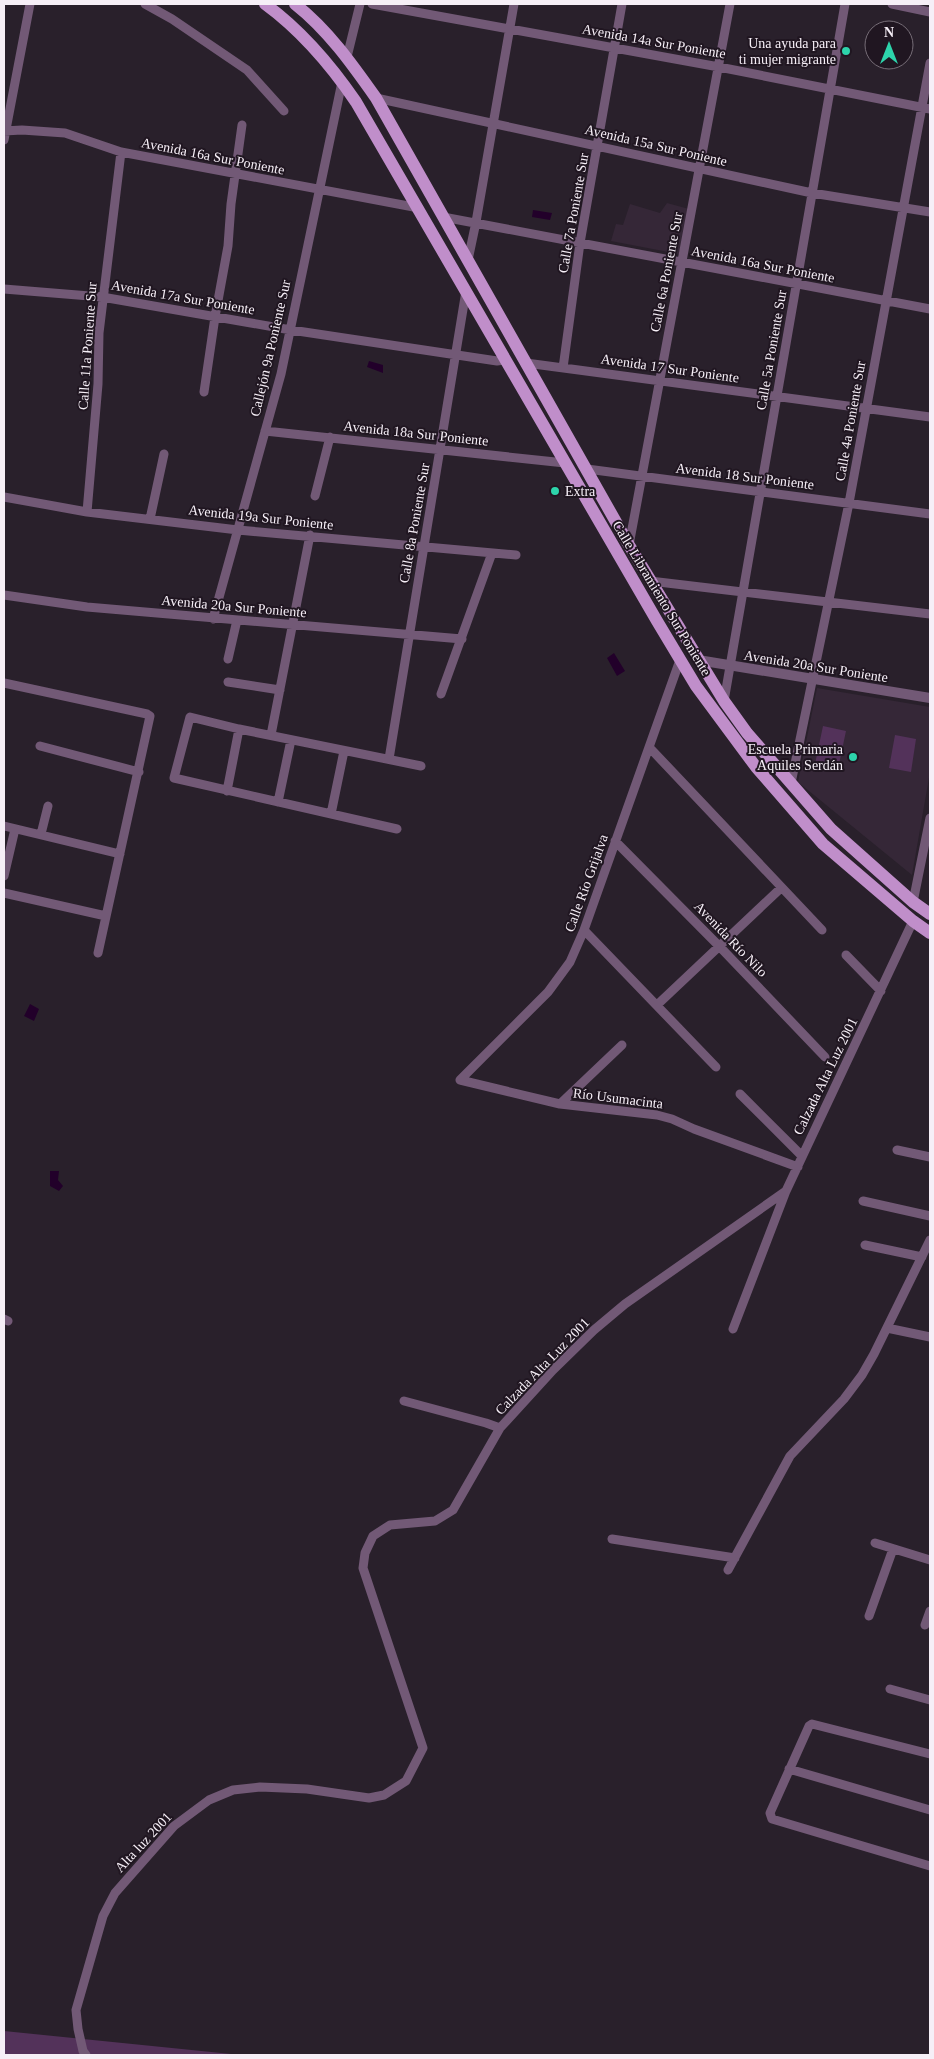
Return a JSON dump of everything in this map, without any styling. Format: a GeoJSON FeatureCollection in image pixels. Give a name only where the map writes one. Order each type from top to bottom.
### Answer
{"type":"FeatureCollection","features":[{"type":"Feature","properties":{"kind":"main road","name":"Calle Libramiento Sur Poniente"},"geometry":{"type":"LineString","coordinates":[[265,4],[306,38],[342,82],[419,208],[504,360],[680,660],[724,725],[762,774],[824,844],[913,921],[930,933]]}},
{"type":"Feature","properties":{"kind":"main road","name":"Calle Libramiento Sur Poniente"},"geometry":{"type":"LineString","coordinates":[[276,4],[312,35],[359,94],[428,215],[430,229]]}},
{"type":"Feature","properties":{"kind":"main road","name":"Calle Libramiento Sur Poniente"},"geometry":{"type":"LineString","coordinates":[[286,4],[319,34],[361,86],[434,213],[445,221]]}},
{"type":"Feature","properties":{"kind":"main road","name":"Calle Libramiento Sur Poniente"},"geometry":{"type":"LineString","coordinates":[[295,4],[313,18],[347,57],[376,98],[629,545],[724,701],[747,733],[832,829],[913,902],[930,914]]}},
{"type":"Feature","properties":{"kind":"street"},"geometry":{"type":"LineString","coordinates":[[4,134],[30,4]]}},
{"type":"Feature","properties":{"kind":"street"},"geometry":{"type":"LineString","coordinates":[[145,4],[172,19],[247,70],[284,111]]}},
{"type":"Feature","properties":{"kind":"street"},"geometry":{"type":"LineString","coordinates":[[347,57],[360,4]]}},
{"type":"Feature","properties":{"kind":"street","name":"Avenida 14a Sur Poniente"},"geometry":{"type":"LineString","coordinates":[[372,4],[718,67],[926,108]]}},
{"type":"Feature","properties":{"kind":"street"},"geometry":{"type":"LineString","coordinates":[[468,260],[514,4]]}},
{"type":"Feature","properties":{"kind":"street","name":"Calle 7a Poniente Sur"},"geometry":{"type":"LineString","coordinates":[[563,368],[580,243],[622,4]]}},
{"type":"Feature","properties":{"kind":"street","name":"Calle 6a Poniente Sur"},"geometry":{"type":"LineString","coordinates":[[629,545],[730,4]]}},
{"type":"Feature","properties":{"kind":"street","name":"Calle 5a Poniente Sur"},"geometry":{"type":"LineString","coordinates":[[724,701],[845,4]]}},
{"type":"Feature","properties":{"kind":"street"},"geometry":{"type":"LineString","coordinates":[[892,4],[930,12]]}},
{"type":"Feature","properties":{"kind":"street","name":"Calle 4a Poniente Sur"},"geometry":{"type":"LineString","coordinates":[[791,783],[849,503],[904,208],[926,108],[930,63]]}},
{"type":"Feature","properties":{"kind":"street","name":"Callejón 9a Poniente Sur"},"geometry":{"type":"LineString","coordinates":[[213,619],[281,374],[342,82]]}},
{"type":"Feature","properties":{"kind":"street","name":"Avenida 15a Sur Poniente"},"geometry":{"type":"LineString","coordinates":[[376,98],[812,193],[930,212]]}},
{"type":"Feature","properties":{"kind":"street"},"geometry":{"type":"LineString","coordinates":[[204,392],[228,246],[242,125]]}},
{"type":"Feature","properties":{"kind":"street","name":"Avenida 16a Sur Poniente"},"geometry":{"type":"LineString","coordinates":[[4,134],[22,130],[65,133],[121,152],[419,208]]}},
{"type":"Feature","properties":{"kind":"street","name":"Calle 11a Poniente Sur"},"geometry":{"type":"LineString","coordinates":[[87,512],[98,384],[98,333],[121,152]]}},
{"type":"Feature","properties":{"kind":"street","name":"Avenida 16a Sur Poniente"},"geometry":{"type":"LineString","coordinates":[[445,221],[476,222],[930,309]]}},
{"type":"Feature","properties":{"kind":"street","name":"Avenida 17a Sur Poniente"},"geometry":{"type":"LineString","coordinates":[[4,289],[102,298],[291,330],[497,361],[504,360]]}},
{"type":"Feature","properties":{"kind":"street","name":"Calle 8a Poniente Sur"},"geometry":{"type":"LineString","coordinates":[[389,759],[441,449],[454,354],[466,291]]}},
{"type":"Feature","properties":{"kind":"street","name":"Avenida 17 Sur Poniente"},"geometry":{"type":"LineString","coordinates":[[526,363],[930,417]]}},
{"type":"Feature","properties":{"kind":"street","name":"Avenida 18a Sur Poniente"},"geometry":{"type":"LineString","coordinates":[[265,431],[565,463]]}},
{"type":"Feature","properties":{"kind":"street"},"geometry":{"type":"LineString","coordinates":[[315,496],[330,437]]}},
{"type":"Feature","properties":{"kind":"street"},"geometry":{"type":"LineString","coordinates":[[150,519],[158,489],[164,454]]}},
{"type":"Feature","properties":{"kind":"street","name":"Avenida 18 Sur Poniente"},"geometry":{"type":"LineString","coordinates":[[587,469],[930,514]]}},
{"type":"Feature","properties":{"kind":"street","name":"Avenida 19a Sur Poniente"},"geometry":{"type":"LineString","coordinates":[[4,497],[87,512],[238,530],[516,555]]}},
{"type":"Feature","properties":{"kind":"street"},"geometry":{"type":"LineString","coordinates":[[271,735],[310,535]]}},
{"type":"Feature","properties":{"kind":"street"},"geometry":{"type":"LineString","coordinates":[[441,694],[492,553]]}},
{"type":"Feature","properties":{"kind":"street"},"geometry":{"type":"LineString","coordinates":[[650,581],[930,614]]}},
{"type":"Feature","properties":{"kind":"street","name":"Avenida 20a Sur Poniente"},"geometry":{"type":"LineString","coordinates":[[4,596],[87,607],[213,619],[462,639]]}},
{"type":"Feature","properties":{"kind":"street"},"geometry":{"type":"LineString","coordinates":[[228,659],[237,620]]}},
{"type":"Feature","properties":{"kind":"street","name":"Calle Río Grijalva"},"geometry":{"type":"LineString","coordinates":[[460,1080],[548,992],[570,962],[584,930],[680,660]]}},
{"type":"Feature","properties":{"kind":"street","name":"Avenida 20a Sur Poniente"},"geometry":{"type":"LineString","coordinates":[[698,660],[930,698]]}},
{"type":"Feature","properties":{"kind":"street"},"geometry":{"type":"LineString","coordinates":[[228,682],[280,690]]}},
{"type":"Feature","properties":{"kind":"street"},"geometry":{"type":"LineString","coordinates":[[4,683],[150,716],[98,953]]}},
{"type":"Feature","properties":{"kind":"street"},"geometry":{"type":"LineString","coordinates":[[397,828],[174,778],[190,716],[239,729],[421,766]]}},
{"type":"Feature","properties":{"kind":"street"},"geometry":{"type":"LineString","coordinates":[[227,791],[239,729]]}},
{"type":"Feature","properties":{"kind":"street"},"geometry":{"type":"LineString","coordinates":[[278,802],[291,740]]}},
{"type":"Feature","properties":{"kind":"street"},"geometry":{"type":"LineString","coordinates":[[40,746],[139,772]]}},
{"type":"Feature","properties":{"kind":"street"},"geometry":{"type":"LineString","coordinates":[[649,747],[822,930]]}},
{"type":"Feature","properties":{"kind":"street"},"geometry":{"type":"LineString","coordinates":[[331,814],[344,750]]}},
{"type":"Feature","properties":{"kind":"street"},"geometry":{"type":"LineString","coordinates":[[40,834],[48,806]]}},
{"type":"Feature","properties":{"kind":"street"},"geometry":{"type":"LineString","coordinates":[[913,902],[930,818]]}},
{"type":"Feature","properties":{"kind":"street"},"geometry":{"type":"LineString","coordinates":[[4,826],[120,854]]}},
{"type":"Feature","properties":{"kind":"street"},"geometry":{"type":"LineString","coordinates":[[4,876],[15,829]]}},
{"type":"Feature","properties":{"kind":"street","name":"Avenida Río Nilo"},"geometry":{"type":"LineString","coordinates":[[615,841],[825,1057]]}},
{"type":"Feature","properties":{"kind":"street"},"geometry":{"type":"LineString","coordinates":[[657,1005],[781,888]]}},
{"type":"Feature","properties":{"kind":"street"},"geometry":{"type":"LineString","coordinates":[[4,894],[106,916]]}},
{"type":"Feature","properties":{"kind":"street","name":"Calzada Alta Luz 2001"},"geometry":{"type":"LineString","coordinates":[[423,1748],[363,1568],[365,1553],[373,1536],[390,1525],[434,1521],[453,1510],[500,1428],[553,1370],[600,1325],[626,1304],[786,1192],[913,921]]}},
{"type":"Feature","properties":{"kind":"street"},"geometry":{"type":"LineString","coordinates":[[584,930],[716,1068]]}},
{"type":"Feature","properties":{"kind":"street"},"geometry":{"type":"LineString","coordinates":[[846,955],[881,991]]}},
{"type":"Feature","properties":{"kind":"street"},"geometry":{"type":"LineString","coordinates":[[560,1104],[622,1044]]}},
{"type":"Feature","properties":{"kind":"street","name":"Río Usumacinta"},"geometry":{"type":"LineString","coordinates":[[460,1080],[560,1104],[657,1115],[798,1167]]}},
{"type":"Feature","properties":{"kind":"street"},"geometry":{"type":"LineString","coordinates":[[740,1094],[802,1156]]}},
{"type":"Feature","properties":{"kind":"street"},"geometry":{"type":"LineString","coordinates":[[897,1150],[930,1157]]}},
{"type":"Feature","properties":{"kind":"street"},"geometry":{"type":"LineString","coordinates":[[733,1329],[786,1192]]}},
{"type":"Feature","properties":{"kind":"street"},"geometry":{"type":"LineString","coordinates":[[863,1202],[930,1216]]}},
{"type":"Feature","properties":{"kind":"street"},"geometry":{"type":"LineString","coordinates":[[728,1570],[790,1456],[844,1399],[866,1368],[930,1240]]}},
{"type":"Feature","properties":{"kind":"street"},"geometry":{"type":"LineString","coordinates":[[866,1245],[922,1257]]}},
{"type":"Feature","properties":{"kind":"street"},"geometry":{"type":"LineString","coordinates":[[887,1328],[930,1337]]}},
{"type":"Feature","properties":{"kind":"street"},"geometry":{"type":"LineString","coordinates":[[404,1401],[500,1428]]}},
{"type":"Feature","properties":{"kind":"street"},"geometry":{"type":"LineString","coordinates":[[612,1539],[735,1558]]}},
{"type":"Feature","properties":{"kind":"street"},"geometry":{"type":"LineString","coordinates":[[875,1543],[930,1560]]}},
{"type":"Feature","properties":{"kind":"street"},"geometry":{"type":"LineString","coordinates":[[869,1616],[893,1549]]}},
{"type":"Feature","properties":{"kind":"street"},"geometry":{"type":"LineString","coordinates":[[925,1625],[930,1611]]}},
{"type":"Feature","properties":{"kind":"street"},"geometry":{"type":"LineString","coordinates":[[890,1688],[930,1700]]}},
{"type":"Feature","properties":{"kind":"street"},"geometry":{"type":"LineString","coordinates":[[930,1754],[812,1724],[809,1726],[789,1768],[770,1813],[772,1819],[930,1866]]}},
{"type":"Feature","properties":{"kind":"street","name":"Alta luz 2001"},"geometry":{"type":"LineString","coordinates":[[86,2055],[83,2051],[76,2010],[103,1916],[115,1892],[174,1826],[209,1800],[233,1790],[260,1787],[307,1789],[369,1798],[384,1795],[406,1781],[423,1748]]}},
{"type":"Feature","properties":{"kind":"street"},"geometry":{"type":"LineString","coordinates":[[789,1768],[930,1810]]}},
{"type":"Feature","properties":{"kind":"shaded area"},"geometry":{"type":"Polygon","coordinates":[[[667,203],[689,209],[679,254],[611,241],[616,224],[623,225],[630,204],[660,213],[667,203]]]}},
{"type":"Feature","properties":{"kind":"shaded area"},"geometry":{"type":"Polygon","coordinates":[[[533,210],[552,213],[550,220],[532,217],[533,210]]]}},
{"type":"Feature","properties":{"kind":"shaded area"},"geometry":{"type":"Polygon","coordinates":[[[369,361],[383,365],[383,373],[367,367],[369,361]]]}},
{"type":"Feature","properties":{"kind":"shaded area"},"geometry":{"type":"Polygon","coordinates":[[[614,653],[625,671],[617,676],[607,658],[614,653]]]}},
{"type":"Feature","properties":{"kind":"shaded area"},"geometry":{"type":"Polygon","coordinates":[[[817,688],[930,707],[930,772],[912,875],[798,782],[817,688]]]}},
{"type":"Feature","properties":{"kind":"shaded area"},"geometry":{"type":"Polygon","coordinates":[[[823,726],[846,731],[838,769],[815,764],[823,726]]]}},
{"type":"Feature","properties":{"kind":"shaded area"},"geometry":{"type":"Polygon","coordinates":[[[895,735],[916,739],[911,772],[889,768],[895,735]]]}},
{"type":"Feature","properties":{"kind":"shaded area"},"geometry":{"type":"Polygon","coordinates":[[[30,1004],[39,1009],[34,1021],[24,1016],[30,1004]]]}},
{"type":"Feature","properties":{"kind":"shaded area"},"geometry":{"type":"Polygon","coordinates":[[[50,1171],[59,1171],[58,1180],[63,1186],[59,1191],[50,1186],[50,1171]]]}},
{"type":"Feature","properties":{"kind":"shaded area"},"geometry":{"type":"Polygon","coordinates":[[[4,2031],[241,2055],[4,2055],[4,2031]]]}},
{"type":"Feature","properties":{"kind":"place","name":"Una ayuda para ti mujer migrante"},"geometry":{"type":"Point","coordinates":[846,51]}},
{"type":"Feature","properties":{"kind":"place","name":"Extra"},"geometry":{"type":"Point","coordinates":[555,491]}},
{"type":"Feature","properties":{"kind":"place","name":"Escuela Primaria Aquiles Serdán"},"geometry":{"type":"Point","coordinates":[853,757]}}]}
